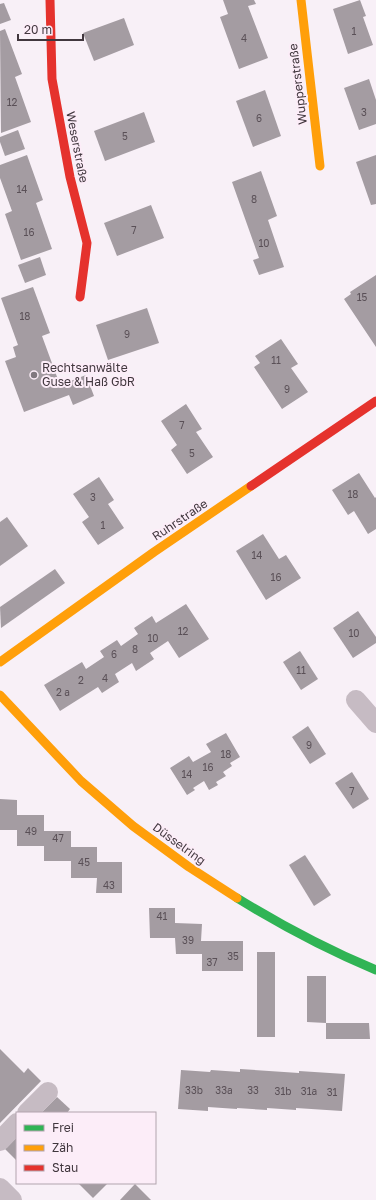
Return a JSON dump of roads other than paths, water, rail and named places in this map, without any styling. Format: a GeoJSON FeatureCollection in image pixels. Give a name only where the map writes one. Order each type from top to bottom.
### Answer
{"type":"FeatureCollection","features":[{"type":"Feature","properties":{"kind":"street","name":"Weserstraße"},"geometry":{"type":"LineString","coordinates":[[50,0],[52,79],[70,177],[87,244],[80,297]]}},
{"type":"Feature","properties":{"kind":"street","name":"Wupperstraße"},"geometry":{"type":"LineString","coordinates":[[301,0],[320,166]]}},
{"type":"Feature","properties":{"kind":"street","name":"Ruhrstraße"},"geometry":{"type":"LineString","coordinates":[[0,662],[154,552],[376,401]]}},
{"type":"Feature","properties":{"kind":"street","name":"Düsselring"},"geometry":{"type":"LineString","coordinates":[[0,695],[81,781],[133,826],[189,867],[268,917],[342,956],[376,970]]}},
{"type":"Feature","properties":{"kind":"street"},"geometry":{"type":"LineString","coordinates":[[356,700],[376,724]]}},
{"type":"Feature","properties":{"kind":"street"},"geometry":{"type":"LineString","coordinates":[[28,1112],[48,1092]]}},
{"type":"Feature","properties":{"kind":"street"},"geometry":{"type":"LineString","coordinates":[[0,1141],[16,1124]]}},
{"type":"Feature","properties":{"kind":"street"},"geometry":{"type":"LineString","coordinates":[[0,1188],[12,1200]]}},
{"type":"Feature","properties":{"kind":"place","name":"Rechtsanwälte Guse & Haß GbR"},"geometry":{"type":"Point","coordinates":[34,375]}}]}
